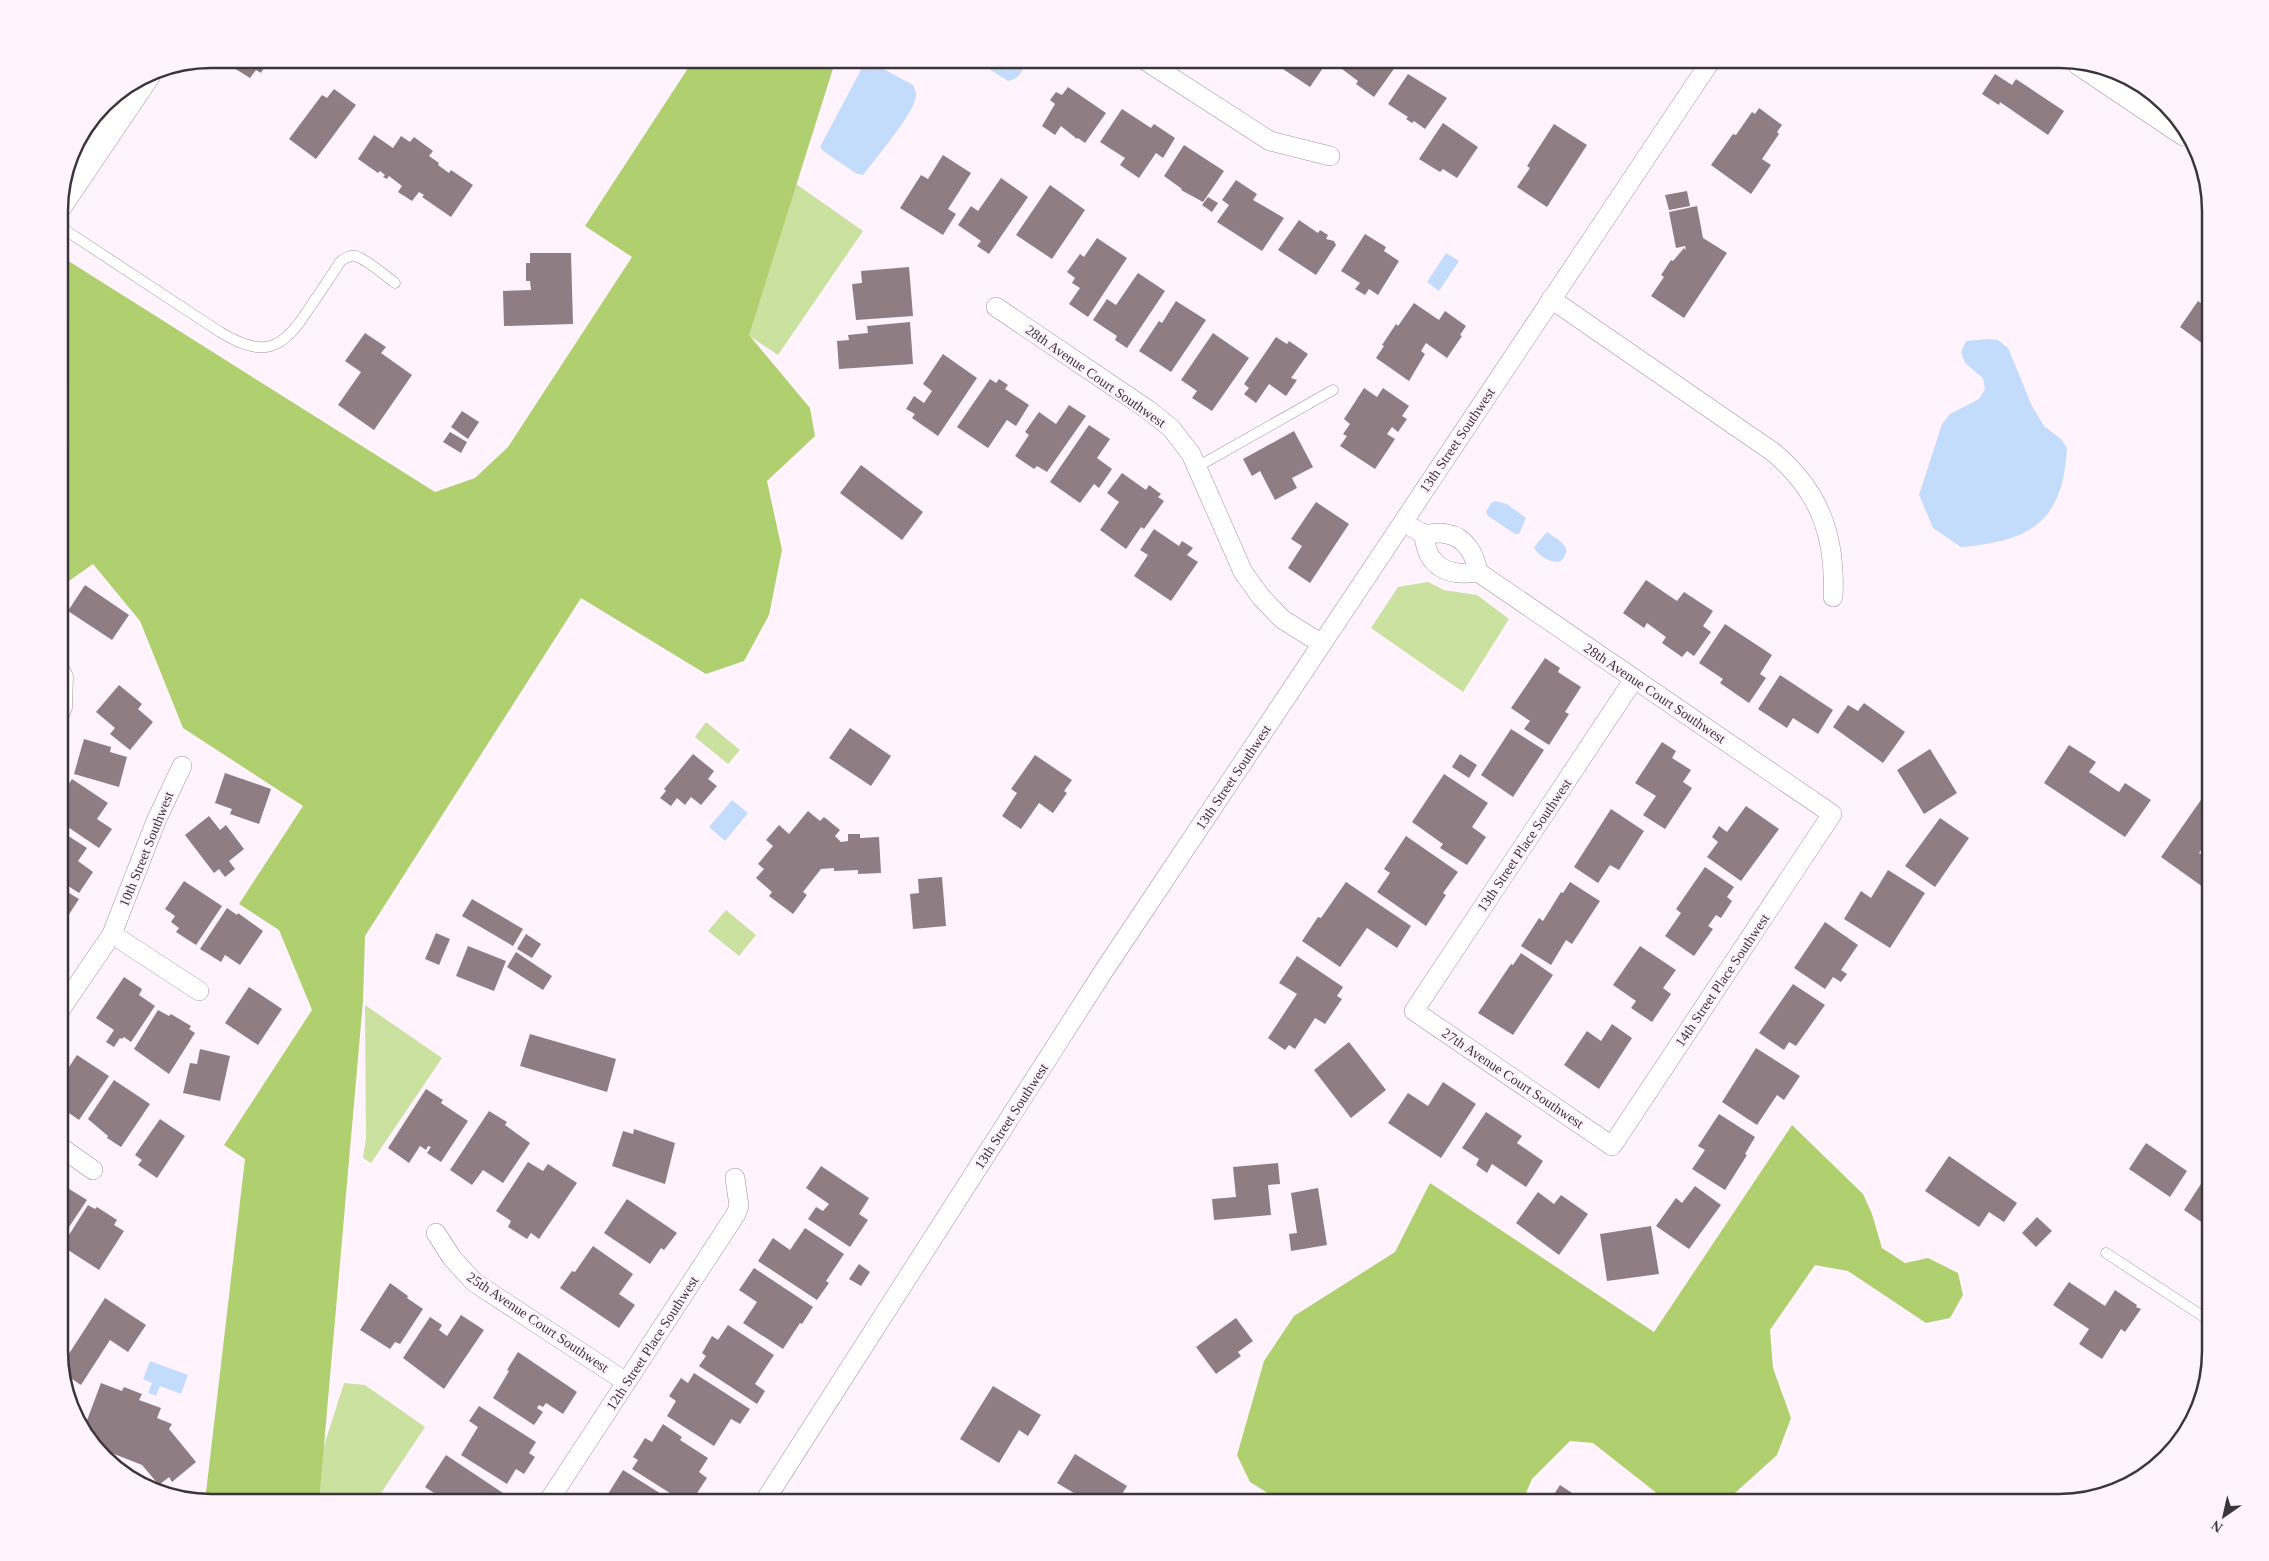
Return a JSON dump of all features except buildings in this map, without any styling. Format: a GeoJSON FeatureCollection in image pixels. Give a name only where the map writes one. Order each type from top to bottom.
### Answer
{"type":"FeatureCollection","features":[{"type":"Feature","properties":{"kind":"main road"},"geometry":{"type":"LineString","coordinates":[[2096,72],[2171,122]]}},
{"type":"Feature","properties":{"kind":"main road"},"geometry":{"type":"LineString","coordinates":[[70,188],[132,91]]}},
{"type":"Feature","properties":{"kind":"street"},"geometry":{"type":"LineString","coordinates":[[1156,67],[1270,141],[1330,156]]}},
{"type":"Feature","properties":{"kind":"street","name":"13th Street Southwest"},"geometry":{"type":"LineString","coordinates":[[769,1494],[1103,972],[1707,67]]}},
{"type":"Feature","properties":{"kind":"street"},"geometry":{"type":"LineString","coordinates":[[1551,299],[1773,452],[1789,465],[1810,493],[1824,522],[1832,558],[1833,597]]}},
{"type":"Feature","properties":{"kind":"street","name":"28th Avenue Court Southwest"},"geometry":{"type":"LineString","coordinates":[[996,307],[1147,409],[1171,428],[1197,467],[1243,572],[1261,597],[1282,619],[1322,644]]}},
{"type":"Feature","properties":{"kind":"street"},"geometry":{"type":"LineString","coordinates":[[1403,521],[1424,535],[1448,534],[1460,540],[1469,548],[1476,560],[1478,572],[1451,573],[1441,567],[1430,558],[1426,550],[1424,535]]}},
{"type":"Feature","properties":{"kind":"street","name":"28th Avenue Court Southwest"},"geometry":{"type":"LineString","coordinates":[[1478,572],[1832,814]]}},
{"type":"Feature","properties":{"kind":"street","name":"13th Street Place Southwest"},"geometry":{"type":"LineString","coordinates":[[1414,1011],[1634,679]]}},
{"type":"Feature","properties":{"kind":"street","name":"10th Street Southwest"},"geometry":{"type":"LineString","coordinates":[[68,999],[112,934],[156,821],[182,766]]}},
{"type":"Feature","properties":{"kind":"street","name":"14th Street Place Southwest"},"geometry":{"type":"LineString","coordinates":[[1612,1146],[1832,814]]}},
{"type":"Feature","properties":{"kind":"street"},"geometry":{"type":"LineString","coordinates":[[112,934],[199,991]]}},
{"type":"Feature","properties":{"kind":"street","name":"27th Avenue Court Southwest"},"geometry":{"type":"LineString","coordinates":[[1414,1011],[1612,1146]]}},
{"type":"Feature","properties":{"kind":"street"},"geometry":{"type":"LineString","coordinates":[[68,1152],[93,1170]]}},
{"type":"Feature","properties":{"kind":"street","name":"12th Street Place Southwest"},"geometry":{"type":"LineString","coordinates":[[553,1494],[736,1214],[739,1206],[735,1178]]}},
{"type":"Feature","properties":{"kind":"street","name":"25th Avenue Court Southwest"},"geometry":{"type":"LineString","coordinates":[[436,1234],[457,1264],[474,1282],[626,1382]]}},
{"type":"Feature","properties":{"kind":"lane"},"geometry":{"type":"LineString","coordinates":[[68,232],[220,332],[248,346],[269,347],[287,339],[298,326],[340,262],[346,258],[354,256],[361,258],[395,283]]}},
{"type":"Feature","properties":{"kind":"lane"},"geometry":{"type":"LineString","coordinates":[[1197,467],[1333,390]]}},
{"type":"Feature","properties":{"kind":"lane"},"geometry":{"type":"LineString","coordinates":[[2106,1253],[2202,1316]]}},
{"type":"Feature","properties":{"kind":"green space"},"geometry":{"type":"Polygon","coordinates":[[[689,67],[833,67],[749,335],[810,408],[815,436],[767,481],[782,550],[769,615],[744,661],[706,674],[581,598],[365,936],[363,1001],[320,1494],[206,1494],[245,1159],[224,1145],[312,1010],[279,930],[239,904],[303,806],[183,728],[140,621],[93,564],[68,582],[68,261],[435,492],[475,478],[508,447],[632,257],[585,226],[689,67]]]}},
{"type":"Feature","properties":{"kind":"green space"},"geometry":{"type":"Polygon","coordinates":[[[796,184],[863,231],[778,355],[748,335],[796,184]]]}},
{"type":"Feature","properties":{"kind":"green space"},"geometry":{"type":"Polygon","coordinates":[[[1428,582],[1444,590],[1477,595],[1509,619],[1463,692],[1371,628],[1398,587],[1428,582]]]}},
{"type":"Feature","properties":{"kind":"green space"},"geometry":{"type":"Polygon","coordinates":[[[706,722],[740,750],[728,764],[695,737],[706,722]]]}},
{"type":"Feature","properties":{"kind":"green space"},"geometry":{"type":"Polygon","coordinates":[[[726,910],[756,935],[739,956],[708,931],[726,910]]]}},
{"type":"Feature","properties":{"kind":"green space"},"geometry":{"type":"Polygon","coordinates":[[[365,1005],[442,1058],[371,1163],[363,1158],[366,1138],[365,1005]]]}},
{"type":"Feature","properties":{"kind":"green space"},"geometry":{"type":"Polygon","coordinates":[[[1792,1125],[1863,1194],[1872,1214],[1882,1248],[1905,1263],[1928,1258],[1958,1273],[1963,1295],[1950,1318],[1926,1323],[1848,1271],[1815,1265],[1770,1330],[1773,1368],[1791,1418],[1777,1455],[1734,1494],[1658,1494],[1593,1443],[1570,1441],[1532,1479],[1525,1494],[1269,1494],[1250,1482],[1237,1455],[1264,1361],[1294,1316],[1395,1252],[1430,1183],[1654,1332],[1792,1125]]]}},
{"type":"Feature","properties":{"kind":"green space"},"geometry":{"type":"Polygon","coordinates":[[[344,1383],[365,1385],[425,1427],[380,1494],[320,1494],[323,1449],[344,1383]]]}},
{"type":"Feature","properties":{"kind":"water"},"geometry":{"type":"Polygon","coordinates":[[[862,67],[880,67],[913,85],[916,96],[912,108],[900,127],[863,175],[857,174],[820,147],[862,67]]]}},
{"type":"Feature","properties":{"kind":"water"},"geometry":{"type":"Polygon","coordinates":[[[986,67],[1023,67],[1016,78],[1008,81],[986,67]]]}},
{"type":"Feature","properties":{"kind":"water"},"geometry":{"type":"Polygon","coordinates":[[[1446,253],[1459,261],[1439,291],[1427,282],[1446,253]]]}},
{"type":"Feature","properties":{"kind":"water"},"geometry":{"type":"Polygon","coordinates":[[[1998,340],[2008,348],[2032,406],[2044,426],[2061,439],[2067,448],[2064,473],[2059,494],[2050,510],[2039,523],[2024,533],[2007,539],[1961,547],[1933,528],[1919,495],[1942,424],[1950,414],[1979,399],[1985,389],[1983,378],[1965,363],[1961,352],[1966,341],[1998,340]]]}},
{"type":"Feature","properties":{"kind":"water"},"geometry":{"type":"Polygon","coordinates":[[[1495,501],[1507,504],[1526,518],[1519,534],[1515,534],[1488,516],[1486,512],[1491,503],[1495,501]]]}},
{"type":"Feature","properties":{"kind":"water"},"geometry":{"type":"Polygon","coordinates":[[[1547,532],[1566,548],[1565,556],[1561,561],[1557,562],[1545,558],[1534,547],[1547,532]]]}},
{"type":"Feature","properties":{"kind":"water"},"geometry":{"type":"Polygon","coordinates":[[[732,800],[748,813],[725,841],[709,827],[732,800]]]}},
{"type":"Feature","properties":{"kind":"water"},"geometry":{"type":"Polygon","coordinates":[[[150,1361],[188,1375],[181,1394],[160,1386],[156,1396],[148,1393],[152,1383],[143,1379],[150,1361]]]}}]}
